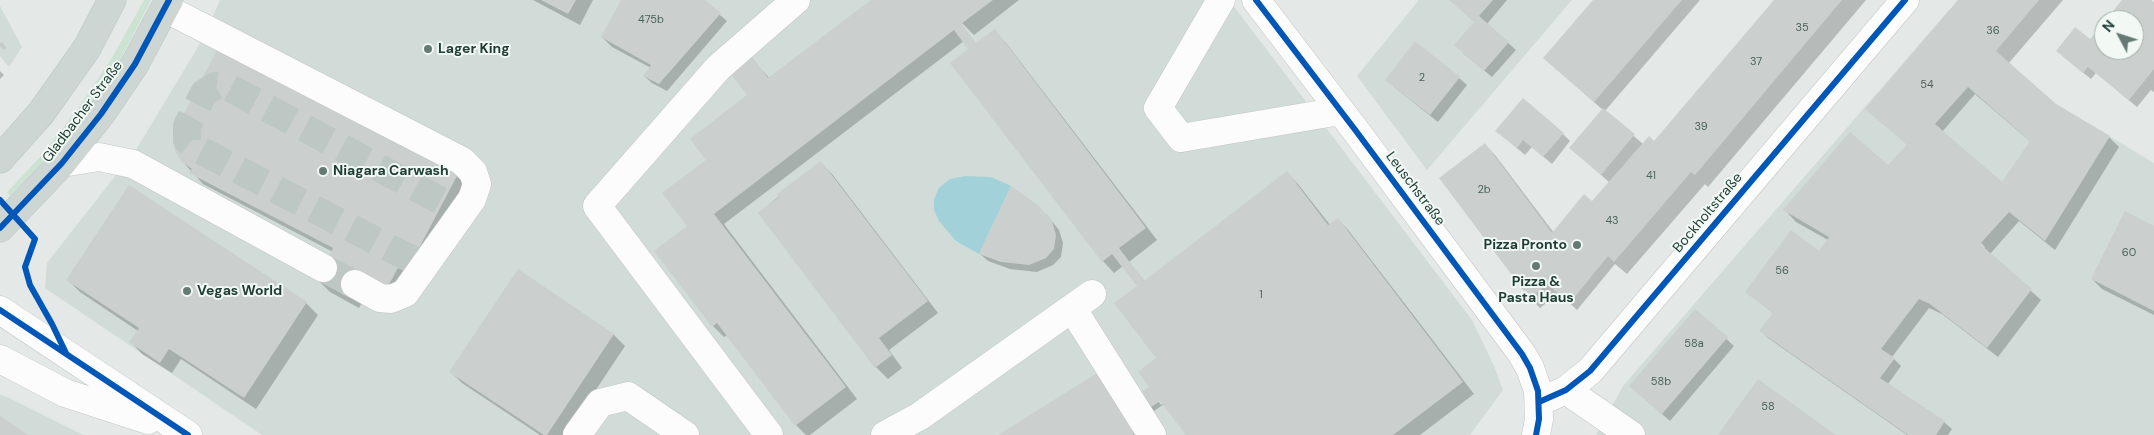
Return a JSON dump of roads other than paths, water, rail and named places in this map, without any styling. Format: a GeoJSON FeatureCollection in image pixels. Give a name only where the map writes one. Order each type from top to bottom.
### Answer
{"type":"FeatureCollection","features":[{"type":"Feature","properties":{"kind":"main road"},"geometry":{"type":"LineString","coordinates":[[0,158],[47,105],[86,48],[112,0]]}},
{"type":"Feature","properties":{"kind":"main road","name":"Gladbacher Straße"},"geometry":{"type":"LineString","coordinates":[[0,228],[62,163],[101,114],[135,64],[167,4]]}},
{"type":"Feature","properties":{"kind":"street"},"geometry":{"type":"LineString","coordinates":[[769,435],[597,206],[718,68],[796,0]]}},
{"type":"Feature","properties":{"kind":"street"},"geometry":{"type":"LineString","coordinates":[[1221,0],[1158,108],[1181,138],[1340,111]]}},
{"type":"Feature","properties":{"kind":"street","name":"Leuschstraße"},"geometry":{"type":"LineString","coordinates":[[1256,0],[1522,354],[1535,380],[1539,402]]}},
{"type":"Feature","properties":{"kind":"street","name":"Bockholtstraße"},"geometry":{"type":"LineString","coordinates":[[1539,402],[1566,390],[1590,370],[1905,0]]}},
{"type":"Feature","properties":{"kind":"street"},"geometry":{"type":"LineString","coordinates":[[167,4],[462,161],[473,172],[477,184],[472,199],[415,268],[404,293],[391,299],[380,298],[355,284]]}},
{"type":"Feature","properties":{"kind":"street"},"geometry":{"type":"LineString","coordinates":[[62,163],[100,157],[133,164],[323,268]]}},
{"type":"Feature","properties":{"kind":"street"},"geometry":{"type":"LineString","coordinates":[[443,202],[457,206],[472,199]]}},
{"type":"Feature","properties":{"kind":"street"},"geometry":{"type":"LineString","coordinates":[[885,435],[920,416],[1082,301],[1152,435]]}},
{"type":"Feature","properties":{"kind":"street"},"geometry":{"type":"LineString","coordinates":[[0,310],[185,433]]}},
{"type":"Feature","properties":{"kind":"street"},"geometry":{"type":"LineString","coordinates":[[0,359],[65,393],[185,433]]}},
{"type":"Feature","properties":{"kind":"street"},"geometry":{"type":"LineString","coordinates":[[1566,390],[1631,435]]}},
{"type":"Feature","properties":{"kind":"street"},"geometry":{"type":"LineString","coordinates":[[577,435],[600,404],[628,396],[685,435]]}},
{"type":"Feature","properties":{"kind":"street"},"geometry":{"type":"LineString","coordinates":[[1536,435],[1539,419],[1539,402]]}},
{"type":"Feature","properties":{"kind":"water"},"geometry":{"type":"Polygon","coordinates":[[[965,176],[991,177],[1011,186],[979,254],[956,241],[939,221],[934,210],[934,199],[939,188],[950,179],[965,176]]]}},
{"type":"Feature","properties":{"kind":"tunnel"},"geometry":{"type":"LineString","coordinates":[[413,260],[198,149],[187,140],[187,126],[204,93],[215,86],[230,88],[443,202]]}},
{"type":"Feature","properties":{"kind":"tunnel"},"geometry":{"type":"LineString","coordinates":[[323,268],[355,284]]}},
{"type":"Feature","properties":{"kind":"railway"},"geometry":{"type":"LineString","coordinates":[[0,43],[5,49]]}},
{"type":"Feature","properties":{"kind":"place","name":"Lager King"},"geometry":{"type":"Point","coordinates":[428,49]}},
{"type":"Feature","properties":{"kind":"place","name":"Niagara Carwash"},"geometry":{"type":"Point","coordinates":[323,171]}},
{"type":"Feature","properties":{"kind":"place","name":"Pizza Pronto"},"geometry":{"type":"Point","coordinates":[1577,245]}},
{"type":"Feature","properties":{"kind":"place","name":"Pizza & Pasta Haus"},"geometry":{"type":"Point","coordinates":[1536,266]}},
{"type":"Feature","properties":{"kind":"place","name":"Vegas World"},"geometry":{"type":"Point","coordinates":[187,291]}}]}
